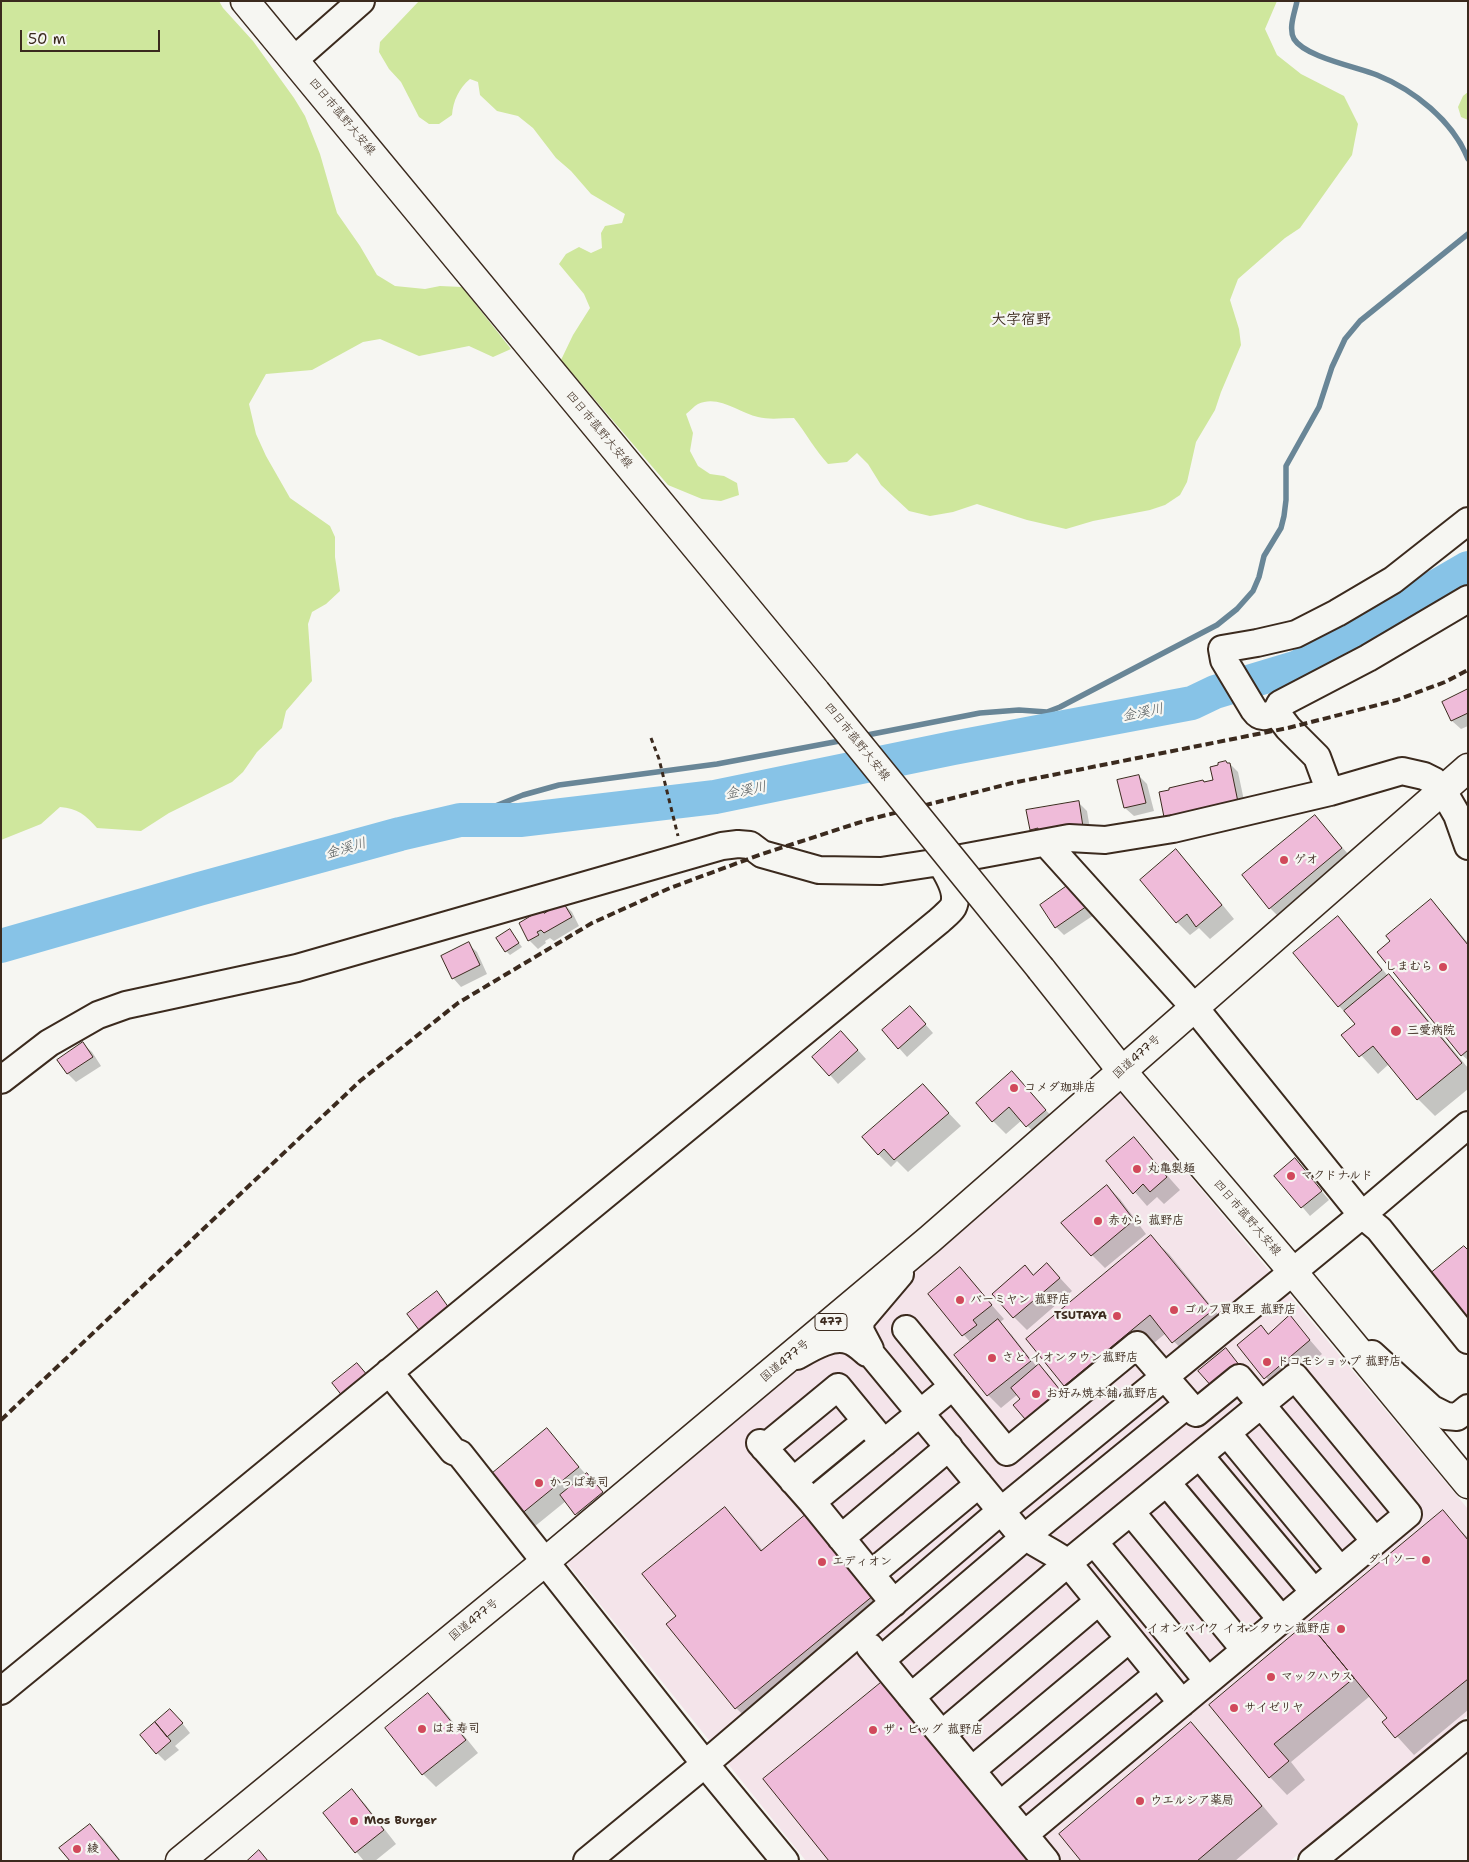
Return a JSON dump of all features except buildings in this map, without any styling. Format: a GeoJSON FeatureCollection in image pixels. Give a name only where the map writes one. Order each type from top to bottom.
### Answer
{"type":"FeatureCollection","features":[{"type":"Feature","properties":{"kind":"main road","name":"四日市菰野大安線"},"geometry":{"type":"LineString","coordinates":[[245,1],[816,692],[1122,1071],[1294,1272],[1468,1484]]}},
{"type":"Feature","properties":{"kind":"main road","name":"国道477号"},"geometry":{"type":"LineString","coordinates":[[180,1861],[546,1561],[930,1240],[1468,768]]}},
{"type":"Feature","properties":{"kind":"street"},"geometry":{"type":"LineString","coordinates":[[294,60],[361,1]]}},
{"type":"Feature","properties":{"kind":"street"},"geometry":{"type":"LineString","coordinates":[[1330,792],[1317,758],[1288,728],[1265,711],[1224,660],[1222,649],[1296,634],[1393,580],[1468,521]]}},
{"type":"Feature","properties":{"kind":"street"},"geometry":{"type":"LineString","coordinates":[[1265,711],[1368,658],[1468,599]]}},
{"type":"Feature","properties":{"kind":"street"},"geometry":{"type":"LineString","coordinates":[[1,1080],[49,1044],[98,1015],[126,1005],[297,968],[722,846],[750,845],[762,854],[819,870],[881,871],[1069,838],[1104,840],[1174,829],[1330,792],[1402,772],[1424,776],[1434,781],[1442,789],[1457,815],[1468,846]]}},
{"type":"Feature","properties":{"kind":"street"},"geometry":{"type":"LineString","coordinates":[[1046,843],[1194,1007],[1362,1215],[1379,1229],[1468,1340]]}},
{"type":"Feature","properties":{"kind":"street"},"geometry":{"type":"LineString","coordinates":[[1,1691],[938,921],[953,907],[954,897],[951,879],[940,862]]}},
{"type":"Feature","properties":{"kind":"street"},"geometry":{"type":"LineString","coordinates":[[587,1861],[705,1764],[1002,1510],[1294,1272],[1468,1125]]}},
{"type":"Feature","properties":{"kind":"street"},"geometry":{"type":"LineString","coordinates":[[877,1361],[860,1330],[861,1320],[930,1240]]}},
{"type":"Feature","properties":{"kind":"street"},"geometry":{"type":"LineString","coordinates":[[1263,1297],[1286,1288],[1296,1293],[1397,1418],[1468,1489]]}},
{"type":"Feature","properties":{"kind":"street"},"geometry":{"type":"LineString","coordinates":[[1327,1312],[1432,1409],[1446,1416],[1457,1416],[1468,1408]]}},
{"type":"Feature","properties":{"kind":"street"},"geometry":{"type":"LineString","coordinates":[[840,1315],[1025,1537],[1058,1555],[1068,1563],[1182,1704]]}},
{"type":"Feature","properties":{"kind":"street"},"geometry":{"type":"LineString","coordinates":[[906,1329],[1007,1452],[1137,1344],[1192,1409],[1197,1434],[1212,1446],[1340,1570]]}},
{"type":"Feature","properties":{"kind":"street"},"geometry":{"type":"LineString","coordinates":[[776,1369],[816,1345],[838,1339],[850,1341],[877,1361]]}},
{"type":"Feature","properties":{"kind":"street"},"geometry":{"type":"LineString","coordinates":[[389,1372],[453,1451],[460,1454],[705,1764],[785,1861]]}},
{"type":"Feature","properties":{"kind":"street"},"geometry":{"type":"LineString","coordinates":[[912,1697],[1068,1563],[1295,1377],[1358,1453],[1408,1514],[1025,1834]]}},
{"type":"Feature","properties":{"kind":"street"},"geometry":{"type":"LineString","coordinates":[[881,1660],[1025,1537],[1192,1409],[1239,1378],[1375,1541]]}},
{"type":"Feature","properties":{"kind":"street"},"geometry":{"type":"LineString","coordinates":[[812,1502],[953,1386]]}},
{"type":"Feature","properties":{"kind":"street"},"geometry":{"type":"LineString","coordinates":[[884,1443],[838,1387],[762,1446],[812,1502],[894,1603]]}},
{"type":"Feature","properties":{"kind":"street"},"geometry":{"type":"LineString","coordinates":[[793,1481],[866,1421]]}},
{"type":"Feature","properties":{"kind":"street"},"geometry":{"type":"LineString","coordinates":[[1212,1446],[1314,1592]]}},
{"type":"Feature","properties":{"kind":"street"},"geometry":{"type":"LineString","coordinates":[[841,1538],[949,1447]]}},
{"type":"Feature","properties":{"kind":"street"},"geometry":{"type":"LineString","coordinates":[[1166,1482],[1282,1620]]}},
{"type":"Feature","properties":{"kind":"street"},"geometry":{"type":"LineString","coordinates":[[871,1574],[979,1484]]}},
{"type":"Feature","properties":{"kind":"street"},"geometry":{"type":"LineString","coordinates":[[1131,1512],[1245,1650]]}},
{"type":"Feature","properties":{"kind":"street"},"geometry":{"type":"LineString","coordinates":[[1094,1542],[1208,1681]]}},
{"type":"Feature","properties":{"kind":"street"},"geometry":{"type":"LineString","coordinates":[[942,1734],[1099,1601]]}},
{"type":"Feature","properties":{"kind":"street"},"geometry":{"type":"LineString","coordinates":[[858,1633],[1046,1861]]}},
{"type":"Feature","properties":{"kind":"street"},"geometry":{"type":"LineString","coordinates":[[972,1770],[1129,1639]]}},
{"type":"Feature","properties":{"kind":"street"},"geometry":{"type":"LineString","coordinates":[[1000,1805],[1158,1674]]}},
{"type":"Feature","properties":{"kind":"street"},"geometry":{"type":"LineString","coordinates":[[1312,1861],[1468,1734]]}},
{"type":"Feature","properties":{"kind":"path"},"geometry":{"type":"LineString","coordinates":[[651,738],[659,759],[676,830]]}},
{"type":"Feature","properties":{"kind":"shaded area"},"geometry":{"type":"Polygon","coordinates":[[[1119,1091],[1468,1509],[1468,1715],[1290,1861],[806,1861],[566,1562],[1119,1091]]]}},
{"type":"Feature","properties":{"kind":"green space"},"geometry":{"type":"Polygon","coordinates":[[[1,1],[219,1],[253,41],[305,116],[320,154],[337,213],[377,275],[395,286],[425,289],[440,286],[462,287],[511,349],[493,357],[469,346],[419,356],[380,339],[363,342],[312,370],[266,374],[249,404],[256,434],[290,498],[330,526],[335,537],[335,557],[340,591],[326,604],[312,612],[308,624],[312,681],[286,711],[282,728],[257,752],[243,772],[232,782],[169,813],[141,831],[97,828],[81,813],[60,807],[41,824],[1,840],[1,1]]]}},
{"type":"Feature","properties":{"kind":"green space"},"geometry":{"type":"Polygon","coordinates":[[[419,1],[1277,1],[1265,29],[1277,55],[1301,74],[1344,96],[1358,124],[1352,155],[1300,228],[1285,238],[1238,279],[1230,300],[1239,329],[1241,345],[1215,410],[1196,442],[1187,482],[1180,495],[1165,505],[1066,529],[1027,520],[977,504],[953,512],[930,516],[909,511],[881,485],[868,464],[857,453],[847,462],[828,464],[794,418],[772,419],[758,417],[729,405],[713,401],[698,404],[686,414],[693,433],[690,451],[698,466],[710,474],[724,476],[737,483],[739,495],[721,501],[702,499],[668,485],[561,360],[573,335],[590,308],[584,294],[559,264],[566,254],[579,247],[591,253],[602,248],[601,233],[605,226],[622,223],[625,214],[591,194],[571,171],[556,158],[533,128],[518,116],[497,111],[480,95],[478,82],[470,79],[463,86],[457,95],[452,115],[439,124],[429,124],[419,117],[401,82],[389,69],[379,52],[380,42],[419,1]]]}},
{"type":"Feature","properties":{"kind":"green space"},"geometry":{"type":"Polygon","coordinates":[[[1468,92],[1468,120],[1461,117],[1458,107],[1463,96],[1468,92]]]}},
{"type":"Feature","properties":{"kind":"waterway"},"geometry":{"type":"LineString","coordinates":[[1297,1],[1292,35],[1300,45],[1320,56],[1377,75],[1405,89],[1431,108],[1453,132],[1468,159]]}},
{"type":"Feature","properties":{"kind":"waterway"},"geometry":{"type":"LineString","coordinates":[[862,736],[980,713],[1019,710],[1047,712],[1217,625],[1237,609],[1253,591],[1259,577],[1264,556],[1281,528],[1286,500],[1286,466],[1319,407],[1332,367],[1345,339],[1360,321],[1468,234]]}},
{"type":"Feature","properties":{"kind":"waterway","name":"金溪川"},"geometry":{"type":"LineString","coordinates":[[1,946],[199,889],[400,834],[460,820],[520,820],[715,797],[953,748],[1192,703],[1215,692],[1298,667],[1468,568]]}},
{"type":"Feature","properties":{"kind":"waterway"},"geometry":{"type":"LineString","coordinates":[[460,820],[523,795],[559,785],[717,764],[845,740]]}},
{"type":"Feature","properties":{"kind":"railway"},"geometry":{"type":"LineString","coordinates":[[1,1420],[360,1081],[458,1003],[592,923],[670,888],[762,854],[867,820],[1012,783],[1288,728],[1397,700],[1445,682],[1468,670]]}},
{"type":"Feature","properties":{"kind":"place","name":"ゲオ"},"geometry":{"type":"Point","coordinates":[1284,860]}},
{"type":"Feature","properties":{"kind":"place","name":"しまむら"},"geometry":{"type":"Point","coordinates":[1443,967]}},
{"type":"Feature","properties":{"kind":"place","name":"三愛病院"},"geometry":{"type":"Point","coordinates":[1396,1031]}},
{"type":"Feature","properties":{"kind":"place","name":"コメダ珈琲店"},"geometry":{"type":"Point","coordinates":[1014,1088]}},
{"type":"Feature","properties":{"kind":"place","name":"丸亀製麺"},"geometry":{"type":"Point","coordinates":[1137,1169]}},
{"type":"Feature","properties":{"kind":"place","name":"マクドナルド"},"geometry":{"type":"Point","coordinates":[1291,1176]}},
{"type":"Feature","properties":{"kind":"place","name":"赤から 菰野店"},"geometry":{"type":"Point","coordinates":[1098,1221]}},
{"type":"Feature","properties":{"kind":"place","name":"バーミヤン 菰野店"},"geometry":{"type":"Point","coordinates":[960,1300]}},
{"type":"Feature","properties":{"kind":"place","name":"ゴルフ買取王 菰野店"},"geometry":{"type":"Point","coordinates":[1174,1310]}},
{"type":"Feature","properties":{"kind":"place","name":"TSUTAYA"},"geometry":{"type":"Point","coordinates":[1117,1316]}},
{"type":"Feature","properties":{"kind":"place","name":"さと イオンタウン菰野店"},"geometry":{"type":"Point","coordinates":[992,1358]}},
{"type":"Feature","properties":{"kind":"place","name":"ドコモショップ 菰野店"},"geometry":{"type":"Point","coordinates":[1267,1362]}},
{"type":"Feature","properties":{"kind":"place","name":"お好み焼本舗 菰野店"},"geometry":{"type":"Point","coordinates":[1036,1394]}},
{"type":"Feature","properties":{"kind":"place","name":"かっぱ寿司"},"geometry":{"type":"Point","coordinates":[539,1483]}},
{"type":"Feature","properties":{"kind":"place","name":"ダイソー"},"geometry":{"type":"Point","coordinates":[1426,1560]}},
{"type":"Feature","properties":{"kind":"place","name":"エディオン"},"geometry":{"type":"Point","coordinates":[822,1562]}},
{"type":"Feature","properties":{"kind":"place","name":"イオンバイク イオンタウン菰野店"},"geometry":{"type":"Point","coordinates":[1341,1629]}},
{"type":"Feature","properties":{"kind":"place","name":"マックハウス"},"geometry":{"type":"Point","coordinates":[1271,1677]}},
{"type":"Feature","properties":{"kind":"place","name":"サイゼリヤ"},"geometry":{"type":"Point","coordinates":[1234,1708]}},
{"type":"Feature","properties":{"kind":"place","name":"はま寿司"},"geometry":{"type":"Point","coordinates":[422,1729]}},
{"type":"Feature","properties":{"kind":"place","name":"ザ・ビッグ 菰野店"},"geometry":{"type":"Point","coordinates":[873,1730]}},
{"type":"Feature","properties":{"kind":"place","name":"ウエルシア薬局"},"geometry":{"type":"Point","coordinates":[1140,1801]}},
{"type":"Feature","properties":{"kind":"place","name":"Mos Burger"},"geometry":{"type":"Point","coordinates":[354,1821]}},
{"type":"Feature","properties":{"kind":"place","name":"綾"},"geometry":{"type":"Point","coordinates":[77,1849]}},
{"type":"Feature","properties":{"kind":"district","name":"大字宿野"},"geometry":{"type":"Point","coordinates":[1021,320]}}]}
